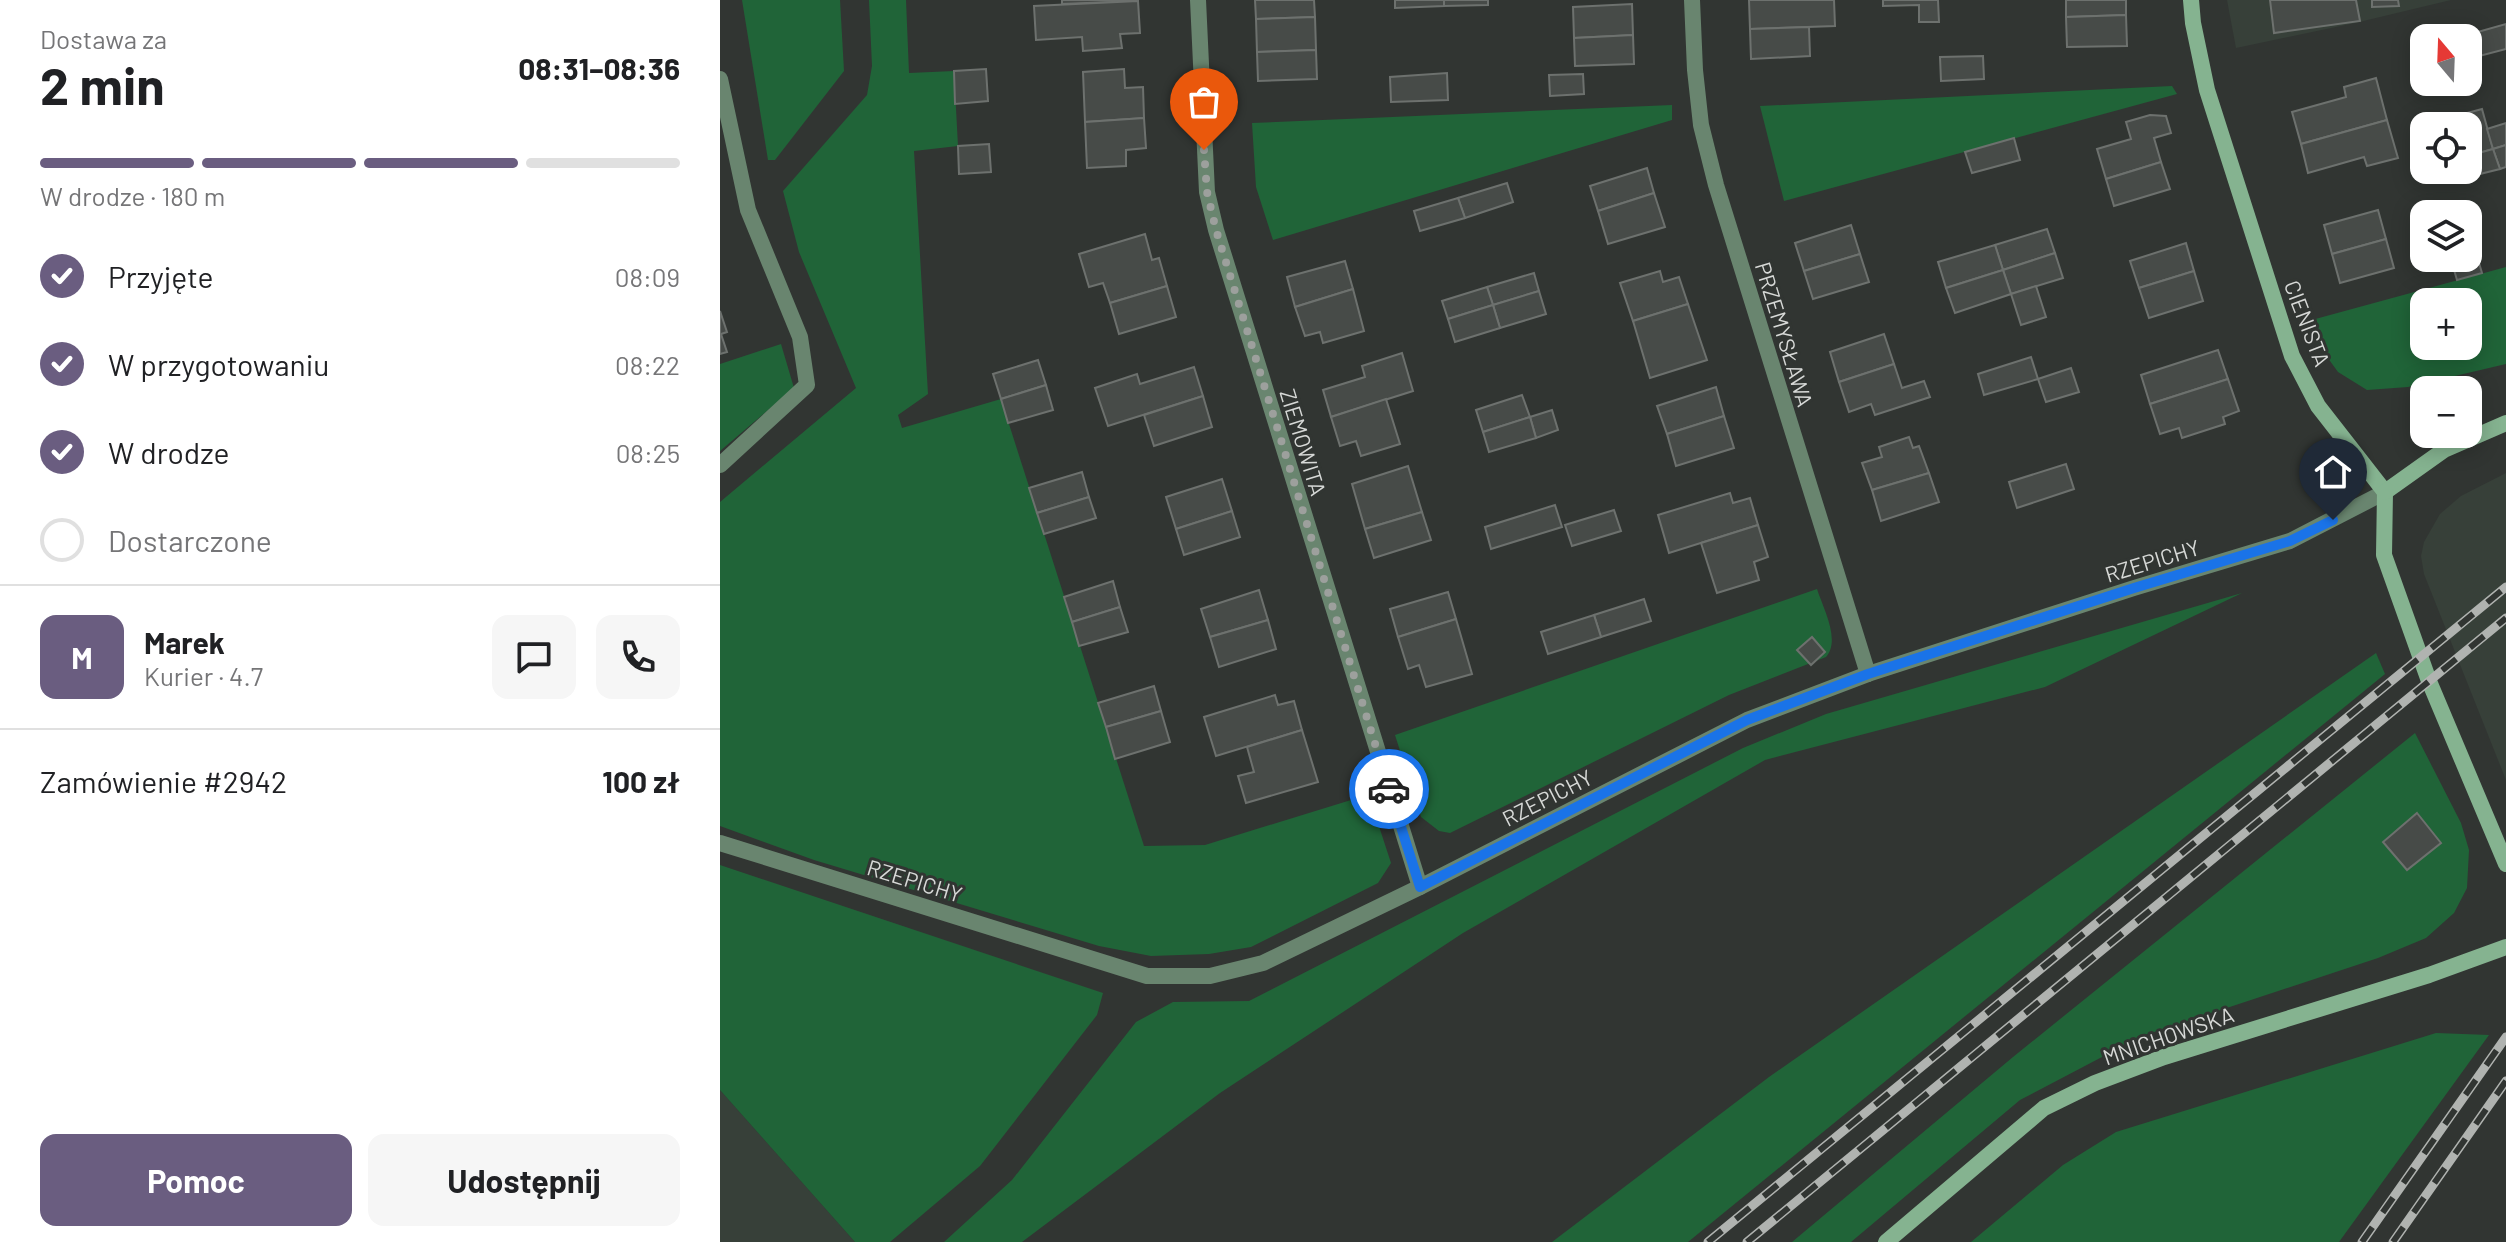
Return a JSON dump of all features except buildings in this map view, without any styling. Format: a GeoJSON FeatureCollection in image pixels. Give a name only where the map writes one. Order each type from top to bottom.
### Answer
{"type":"FeatureCollection","features":[{"type":"Feature","properties":{"kind":"street","name":"ZIEMOWITA"},"geometry":{"type":"LineString","coordinates":[[1198,0],[1207,192],[1216,230],[1420,887]]}},
{"type":"Feature","properties":{"kind":"street","name":"PRZEMYSŁAWA"},"geometry":{"type":"LineString","coordinates":[[1692,0],[1701,125],[1716,185],[1868,674]]}},
{"type":"Feature","properties":{"kind":"street","name":"CIENISTA"},"geometry":{"type":"LineString","coordinates":[[2191,0],[2207,90],[2292,356],[2318,406],[2385,492]]}},
{"type":"Feature","properties":{"kind":"street"},"geometry":{"type":"LineString","coordinates":[[720,79],[748,210],[800,337],[807,385],[720,465]]}},
{"type":"Feature","properties":{"kind":"street"},"geometry":{"type":"LineString","coordinates":[[2506,423],[2444,450],[2385,492],[2384,555],[2429,681],[2506,864]]}},
{"type":"Feature","properties":{"kind":"street","name":"RZEPICHY"},"geometry":{"type":"LineString","coordinates":[[720,843],[1147,976],[1210,976],[1263,963],[1420,887],[1747,720],[1868,674],[2290,541],[2385,492]]}},
{"type":"Feature","properties":{"kind":"street","name":"MNICHOWSKA"},"geometry":{"type":"LineString","coordinates":[[1886,1242],[2044,1108],[2095,1083],[2164,1057],[2429,975],[2506,947]]}},
{"type":"Feature","properties":{"kind":"shaded area"},"geometry":{"type":"Polygon","coordinates":[[[2227,0],[2451,0],[2236,48],[2227,0]]]}},
{"type":"Feature","properties":{"kind":"shaded area"},"geometry":{"type":"Polygon","coordinates":[[[2506,473],[2506,780],[2424,574],[2421,556],[2424,542],[2440,514],[2461,496],[2506,473]]]}},
{"type":"Feature","properties":{"kind":"shaded area"},"geometry":{"type":"Polygon","coordinates":[[[720,1090],[855,1242],[720,1242],[720,1090]]]}},
{"type":"Feature","properties":{"kind":"green space"},"geometry":{"type":"Polygon","coordinates":[[[742,0],[840,0],[844,71],[775,160],[768,160],[742,0]]]}},
{"type":"Feature","properties":{"kind":"green space"},"geometry":{"type":"Polygon","coordinates":[[[869,0],[906,0],[909,73],[954,71],[958,146],[914,151],[928,394],[898,415],[902,428],[1001,399],[1144,846],[1205,845],[1364,796],[1367,808],[1375,814],[1391,863],[1378,883],[1251,947],[1209,954],[1151,956],[1099,946],[814,860],[720,826],[720,502],[856,388],[799,252],[783,191],[867,95],[872,66],[869,0]]]}},
{"type":"Feature","properties":{"kind":"green space"},"geometry":{"type":"Polygon","coordinates":[[[2172,86],[2177,94],[1784,201],[1760,106],[2172,86]]]}},
{"type":"Feature","properties":{"kind":"green space"},"geometry":{"type":"Polygon","coordinates":[[[1672,105],[1672,120],[1273,240],[1256,187],[1252,123],[1672,105]]]}},
{"type":"Feature","properties":{"kind":"green space"},"geometry":{"type":"Polygon","coordinates":[[[2506,267],[2506,364],[2455,376],[2410,376],[2410,387],[2367,390],[2338,372],[2317,343],[2308,321],[2410,293],[2410,360],[2482,360],[2482,288],[2429,288],[2506,267]]]}},
{"type":"Feature","properties":{"kind":"green space"},"geometry":{"type":"Polygon","coordinates":[[[781,344],[794,388],[720,451],[720,364],[781,344]]]}},
{"type":"Feature","properties":{"kind":"green space"},"geometry":{"type":"Polygon","coordinates":[[[1817,589],[1831,633],[1832,642],[1826,657],[1729,695],[1450,833],[1439,831],[1421,817],[1395,735],[1817,589]]]}},
{"type":"Feature","properties":{"kind":"green space"},"geometry":{"type":"Polygon","coordinates":[[[2242,593],[2045,687],[1765,760],[1463,933],[1220,1093],[1022,1242],[944,1242],[1012,1180],[1136,1022],[1173,1002],[1249,1001],[1743,748],[1826,714],[2242,593]]]}},
{"type":"Feature","properties":{"kind":"green space"},"geometry":{"type":"Polygon","coordinates":[[[2376,653],[2385,674],[1688,1242],[1552,1242],[1769,1077],[2376,653]]]}},
{"type":"Feature","properties":{"kind":"green space"},"geometry":{"type":"Polygon","coordinates":[[[2415,733],[2461,823],[2469,850],[2467,888],[2454,913],[2426,938],[2378,958],[2142,1036],[2020,1100],[1851,1242],[1792,1242],[2013,1057],[2415,733]]]}},
{"type":"Feature","properties":{"kind":"green space"},"geometry":{"type":"Polygon","coordinates":[[[720,865],[1103,993],[1097,1015],[980,1166],[890,1242],[855,1242],[720,1090],[720,865]]]}},
{"type":"Feature","properties":{"kind":"green space"},"geometry":{"type":"Polygon","coordinates":[[[2436,1033],[2489,1035],[2339,1242],[1971,1242],[2063,1165],[2116,1132],[2436,1033]]]}},
{"type":"Feature","properties":{"kind":"railway"},"geometry":{"type":"LineString","coordinates":[[1708,1242],[2506,587]]}},
{"type":"Feature","properties":{"kind":"railway"},"geometry":{"type":"LineString","coordinates":[[1747,1242],[2506,618]]}},
{"type":"Feature","properties":{"kind":"railway"},"geometry":{"type":"LineString","coordinates":[[2362,1242],[2506,1037]]}},
{"type":"Feature","properties":{"kind":"railway"},"geometry":{"type":"LineString","coordinates":[[2393,1242],[2506,1081]]}},
{"type":"Feature","properties":{"kind":"way so far"},"geometry":{"type":"LineString","coordinates":[[1204,150],[1207,192],[1216,230],[1389,789]]}},
{"type":"Feature","properties":{"kind":"route"},"geometry":{"type":"LineString","coordinates":[[1389,789],[1420,887],[1747,720],[1868,674],[2290,541],[2333,520]]}}]}
